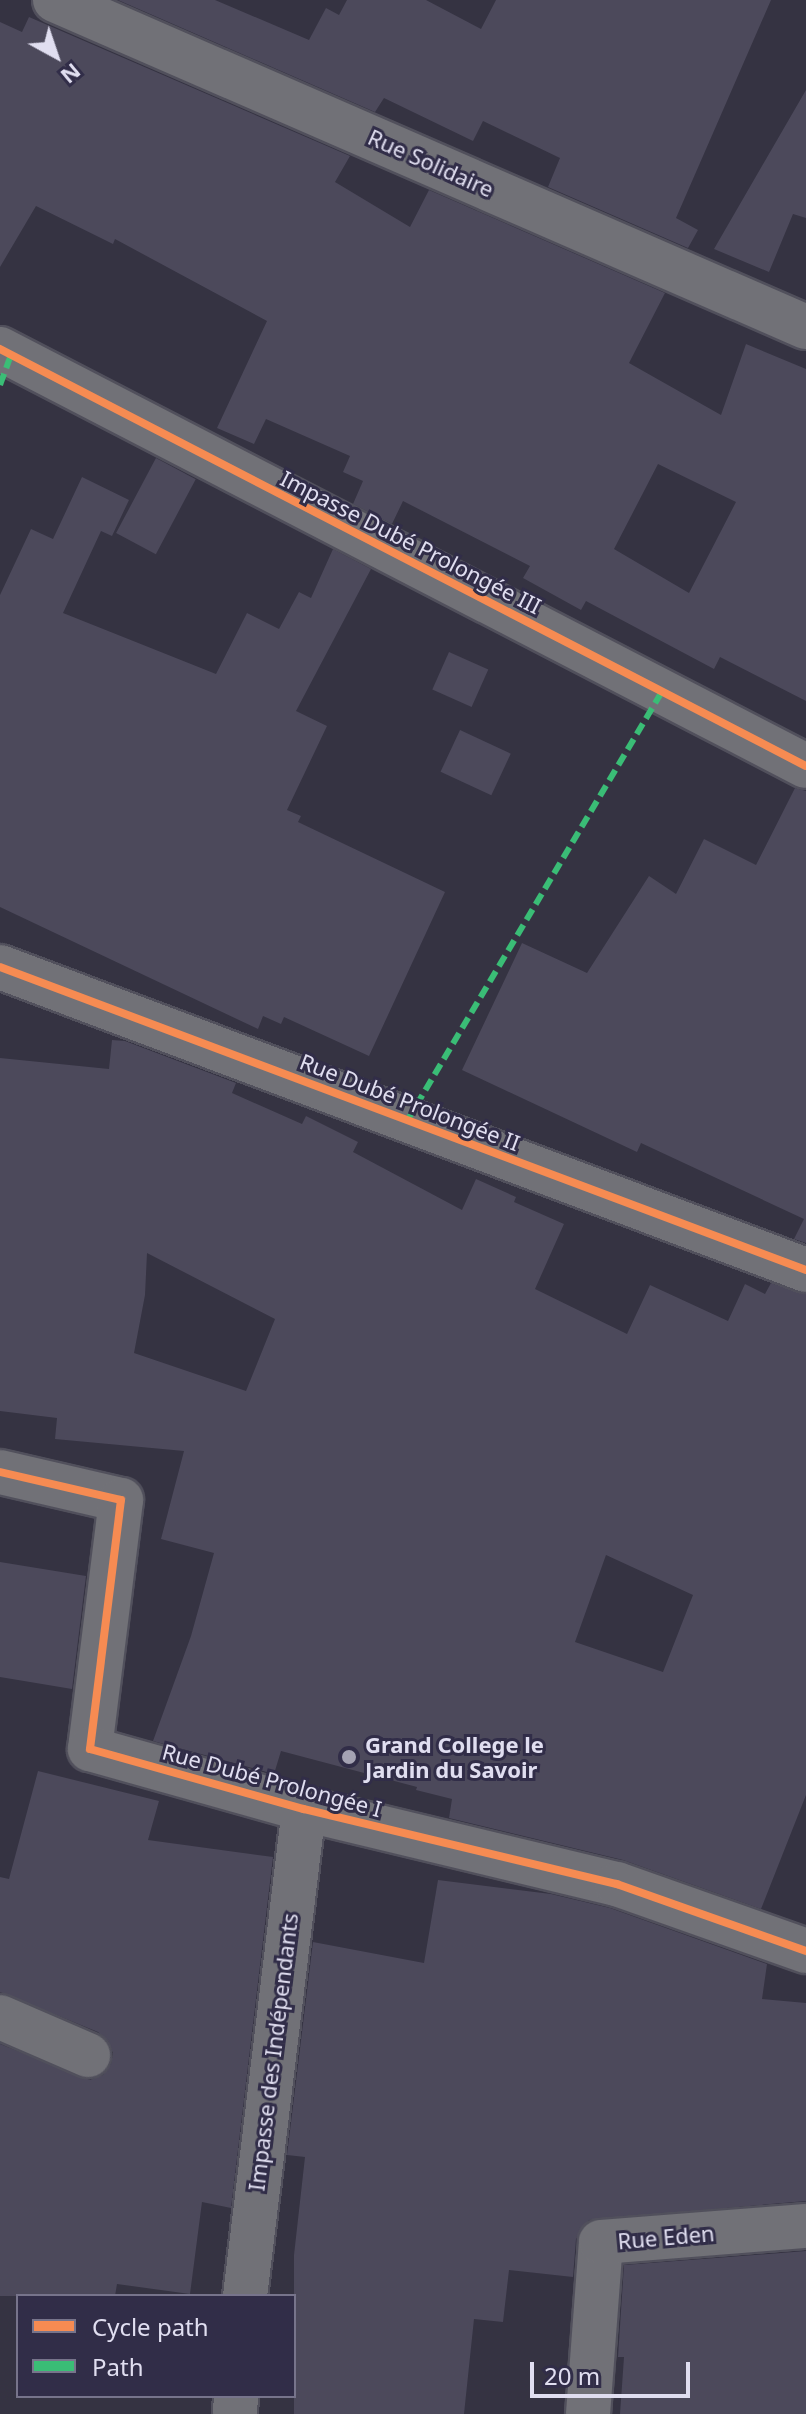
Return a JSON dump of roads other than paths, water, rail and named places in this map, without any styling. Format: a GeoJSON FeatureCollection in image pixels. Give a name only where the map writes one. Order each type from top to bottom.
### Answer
{"type":"FeatureCollection","features":[{"type":"Feature","properties":{"kind":"street","name":"Rue Solidaire"},"geometry":{"type":"LineString","coordinates":[[55,0],[806,327]]}},
{"type":"Feature","properties":{"kind":"street","name":"Impasse Dubé Prolongée III"},"geometry":{"type":"LineString","coordinates":[[0,349],[806,766]]}},
{"type":"Feature","properties":{"kind":"street","name":"Rue Dubé Prolongée II"},"geometry":{"type":"LineString","coordinates":[[0,967],[806,1270]]}},
{"type":"Feature","properties":{"kind":"street","name":"Rue Dubé Prolongée I"},"geometry":{"type":"LineString","coordinates":[[0,1472],[121,1500],[90,1749],[304,1809],[617,1884],[806,1951]]}},
{"type":"Feature","properties":{"kind":"street","name":"Impasse des Indépendants"},"geometry":{"type":"LineString","coordinates":[[245,2294],[304,1809]]}},
{"type":"Feature","properties":{"kind":"street"},"geometry":{"type":"LineString","coordinates":[[0,2017],[88,2055]]}},
{"type":"Feature","properties":{"kind":"street","name":"Rue Eden"},"geometry":{"type":"LineString","coordinates":[[588,2414],[601,2242],[806,2226]]}},
{"type":"Feature","properties":{"kind":"place","name":"Grand College le Jardin du Savoir"},"geometry":{"type":"Point","coordinates":[349,1757]}}]}
